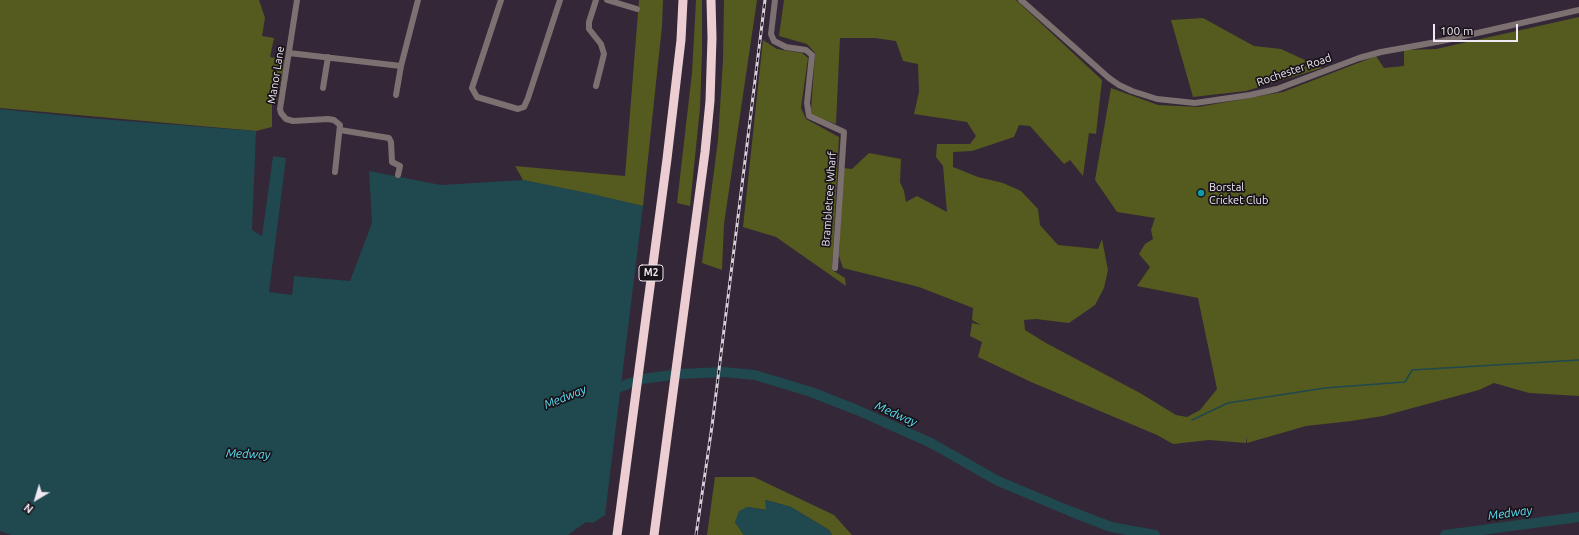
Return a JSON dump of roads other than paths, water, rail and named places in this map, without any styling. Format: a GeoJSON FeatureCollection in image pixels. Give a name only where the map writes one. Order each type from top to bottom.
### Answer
{"type":"FeatureCollection","features":[{"type":"Feature","properties":{"kind":"highway","name":"M2"},"geometry":{"type":"LineString","coordinates":[[617,535],[668,152],[681,40],[683,0]]}},
{"type":"Feature","properties":{"kind":"highway"},"geometry":{"type":"LineString","coordinates":[[654,535],[705,152],[710,101],[712,38],[711,0]]}},
{"type":"Feature","properties":{"kind":"street","name":"Manor Lane"},"geometry":{"type":"LineString","coordinates":[[297,0],[280,109],[281,113],[286,119],[294,121],[334,120],[340,125],[340,130]]}},
{"type":"Feature","properties":{"kind":"street"},"geometry":{"type":"LineString","coordinates":[[396,95],[401,66],[418,0]]}},
{"type":"Feature","properties":{"kind":"street"},"geometry":{"type":"LineString","coordinates":[[501,0],[472,88],[477,97],[518,109],[524,107],[528,98],[560,0]]}},
{"type":"Feature","properties":{"kind":"street"},"geometry":{"type":"LineString","coordinates":[[596,0],[589,22],[589,29],[601,44],[604,54],[596,86]]}},
{"type":"Feature","properties":{"kind":"street"},"geometry":{"type":"LineString","coordinates":[[607,0],[637,9]]}},
{"type":"Feature","properties":{"kind":"street","name":"Brambletree Wharf"},"geometry":{"type":"LineString","coordinates":[[775,0],[771,34],[774,41],[786,47],[806,50],[812,55],[807,103],[809,116],[844,132],[835,268]]}},
{"type":"Feature","properties":{"kind":"street","name":"Rochester Road"},"geometry":{"type":"LineString","coordinates":[[1021,0],[1109,78],[1119,85],[1157,99],[1195,103],[1250,95],[1277,89],[1359,58],[1381,52],[1442,41],[1579,10]]}},
{"type":"Feature","properties":{"kind":"street"},"geometry":{"type":"LineString","coordinates":[[289,53],[401,66]]}},
{"type":"Feature","properties":{"kind":"street"},"geometry":{"type":"LineString","coordinates":[[323,88],[328,57]]}},
{"type":"Feature","properties":{"kind":"street"},"geometry":{"type":"LineString","coordinates":[[335,172],[340,130],[389,138],[391,142],[392,162],[400,166],[398,175]]}},
{"type":"Feature","properties":{"kind":"water"},"geometry":{"type":"Polygon","coordinates":[[[0,109],[88,118],[256,131],[252,230],[262,236],[273,156],[286,158],[269,292],[292,295],[294,276],[350,281],[372,223],[369,171],[441,185],[523,180],[643,206],[605,515],[593,523],[586,522],[568,535],[11,535],[0,531],[0,109]]]}},
{"type":"Feature","properties":{"kind":"water"},"geometry":{"type":"Polygon","coordinates":[[[765,500],[791,507],[829,530],[832,535],[744,535],[735,522],[739,511],[747,507],[766,510],[765,500]]]}},
{"type":"Feature","properties":{"kind":"waterway"},"geometry":{"type":"LineString","coordinates":[[1192,420],[1228,403],[1325,388],[1405,382],[1412,370],[1579,360]]}},
{"type":"Feature","properties":{"kind":"waterway","name":"Medway"},"geometry":{"type":"LineString","coordinates":[[609,391],[642,379],[680,374],[723,372],[755,375],[811,392],[857,410],[931,443],[998,481],[1072,512],[1111,527],[1155,535]]}},
{"type":"Feature","properties":{"kind":"waterway","name":"Medway"},"geometry":{"type":"LineString","coordinates":[[1445,535],[1579,517]]}},
{"type":"Feature","properties":{"kind":"railway"},"geometry":{"type":"LineString","coordinates":[[696,535],[712,426],[765,0]]}},
{"type":"Feature","properties":{"kind":"place","name":"Borstal Cricket Club"},"geometry":{"type":"Point","coordinates":[1201,193]}}]}
